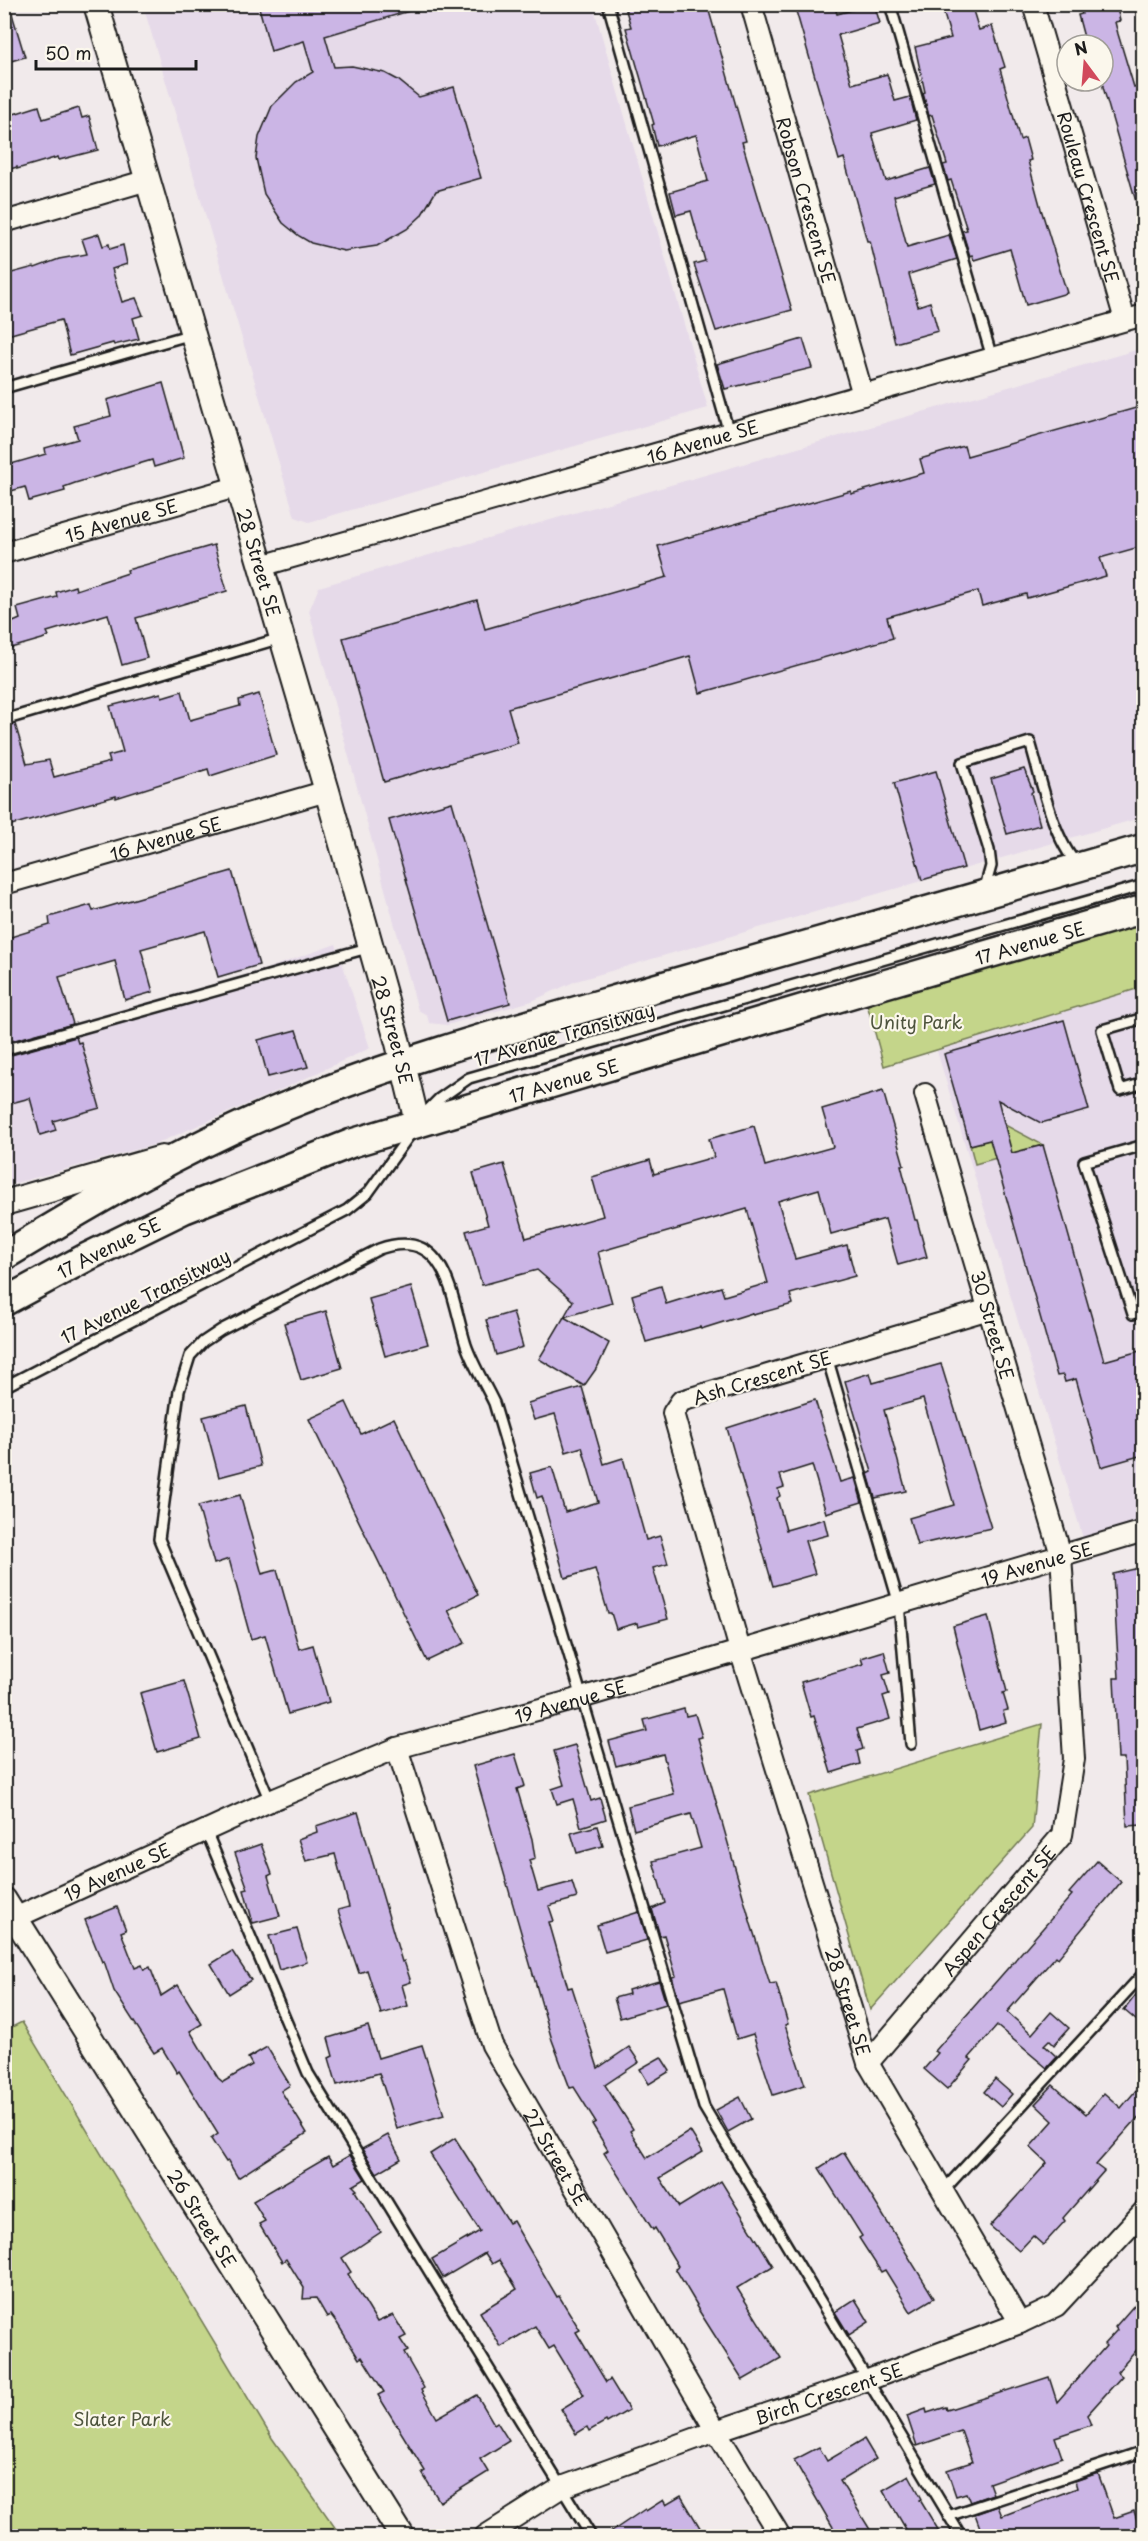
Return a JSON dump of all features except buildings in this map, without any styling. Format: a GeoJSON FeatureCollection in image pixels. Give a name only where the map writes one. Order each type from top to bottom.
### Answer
{"type":"FeatureCollection","features":[{"type":"Feature","properties":{"kind":"main road"},"geometry":{"type":"LineString","coordinates":[[4,1256],[187,1151],[284,1107],[404,1064],[465,1043],[1143,848]]}},
{"type":"Feature","properties":{"kind":"main road","name":"17 Avenue SE"},"geometry":{"type":"LineString","coordinates":[[6,1302],[87,1257],[185,1209],[341,1147],[417,1122],[1143,909]]}},
{"type":"Feature","properties":{"kind":"street","name":"28 Street SE"},"geometry":{"type":"LineString","coordinates":[[96,4],[327,791],[404,1064],[417,1122]]}},
{"type":"Feature","properties":{"kind":"street","name":"Robson Crescent SE"},"geometry":{"type":"LineString","coordinates":[[751,4],[863,394]]}},
{"type":"Feature","properties":{"kind":"street","name":"Rouleau Crescent SE"},"geometry":{"type":"LineString","coordinates":[[1033,4],[1134,318]]}},
{"type":"Feature","properties":{"kind":"street"},"geometry":{"type":"LineString","coordinates":[[4,222],[148,180]]}},
{"type":"Feature","properties":{"kind":"street","name":"16 Avenue SE"},"geometry":{"type":"LineString","coordinates":[[261,566],[1134,318]]}},
{"type":"Feature","properties":{"kind":"street","name":"15 Avenue SE"},"geometry":{"type":"LineString","coordinates":[[4,553],[236,487]]}},
{"type":"Feature","properties":{"kind":"street","name":"16 Avenue SE"},"geometry":{"type":"LineString","coordinates":[[4,884],[327,791]]}},
{"type":"Feature","properties":{"kind":"street","name":"30 Street SE"},"geometry":{"type":"LineString","coordinates":[[925,1094],[1062,1555]]}},
{"type":"Feature","properties":{"kind":"street"},"geometry":{"type":"LineString","coordinates":[[4,1203],[187,1151]]}},
{"type":"Feature","properties":{"kind":"street","name":"Ash Crescent SE"},"geometry":{"type":"LineString","coordinates":[[740,1650],[673,1413],[681,1401],[989,1309]]}},
{"type":"Feature","properties":{"kind":"street","name":"19 Avenue SE"},"geometry":{"type":"LineString","coordinates":[[10,1909],[206,1832],[397,1748],[581,1698],[1143,1531]]}},
{"type":"Feature","properties":{"kind":"street","name":"Aspen Crescent SE"},"geometry":{"type":"LineString","coordinates":[[868,2063],[1062,1835],[1074,1759],[1062,1555]]}},
{"type":"Feature","properties":{"kind":"street","name":"28 Street SE"},"geometry":{"type":"LineString","coordinates":[[740,1650],[868,2063],[1020,2323]]}},
{"type":"Feature","properties":{"kind":"street","name":"27 Street SE"},"geometry":{"type":"LineString","coordinates":[[397,1748],[492,2045],[780,2536]]}},
{"type":"Feature","properties":{"kind":"street","name":"26 Street SE"},"geometry":{"type":"LineString","coordinates":[[10,1909],[402,2536]]}},
{"type":"Feature","properties":{"kind":"street","name":"Birch Crescent SE"},"geometry":{"type":"LineString","coordinates":[[485,2536],[562,2487],[716,2430],[868,2380],[1020,2323],[1056,2306],[1143,2211]]}},
{"type":"Feature","properties":{"kind":"lane"},"geometry":{"type":"LineString","coordinates":[[608,4],[729,433]]}},
{"type":"Feature","properties":{"kind":"lane"},"geometry":{"type":"LineString","coordinates":[[890,4],[992,358]]}},
{"type":"Feature","properties":{"kind":"lane"},"geometry":{"type":"LineString","coordinates":[[4,388],[192,334]]}},
{"type":"Feature","properties":{"kind":"lane"},"geometry":{"type":"LineString","coordinates":[[4,720],[282,638]]}},
{"type":"Feature","properties":{"kind":"lane"},"geometry":{"type":"LineString","coordinates":[[983,894],[991,866],[962,763],[1030,742],[1058,835],[1070,857],[1079,866]]}},
{"type":"Feature","properties":{"kind":"lane","name":"17 Avenue Transitway"},"geometry":{"type":"LineString","coordinates":[[4,1387],[347,1210],[378,1180],[417,1122],[439,1099],[470,1078],[1143,885]]}},
{"type":"Feature","properties":{"kind":"lane"},"geometry":{"type":"LineString","coordinates":[[4,1050],[370,947]]}},
{"type":"Feature","properties":{"kind":"lane"},"geometry":{"type":"LineString","coordinates":[[1143,1018],[1102,1030],[1120,1090],[1143,1083]]}},
{"type":"Feature","properties":{"kind":"lane"},"geometry":{"type":"LineString","coordinates":[[1143,1144],[1084,1162],[1132,1314],[1143,1311]]}},
{"type":"Feature","properties":{"kind":"lane"},"geometry":{"type":"LineString","coordinates":[[270,1802],[159,1539],[179,1391],[190,1356],[212,1336],[251,1313],[379,1249],[393,1244],[407,1243],[429,1252],[447,1279],[467,1347],[494,1403],[704,2107],[961,2536]]}},
{"type":"Feature","properties":{"kind":"lane"},"geometry":{"type":"LineString","coordinates":[[827,1358],[899,1604],[911,1744]]}},
{"type":"Feature","properties":{"kind":"lane"},"geometry":{"type":"LineString","coordinates":[[206,1832],[308,2073],[591,2536]]}},
{"type":"Feature","properties":{"kind":"lane"},"geometry":{"type":"LineString","coordinates":[[942,2192],[1143,1973]]}},
{"type":"Feature","properties":{"kind":"lane"},"geometry":{"type":"LineString","coordinates":[[948,2516],[1143,2451]]}},
{"type":"Feature","properties":{"kind":"shaded area"},"geometry":{"type":"Polygon","coordinates":[[[143,5],[593,5],[708,408],[309,522],[295,517],[143,5]]]}},
{"type":"Feature","properties":{"kind":"shaded area"},"geometry":{"type":"Polygon","coordinates":[[[1143,348],[1143,817],[576,981],[532,1001],[447,1025],[429,1023],[427,1015],[418,1010],[309,611],[319,587],[1143,348]]]}},
{"type":"Feature","properties":{"kind":"shaded area"},"geometry":{"type":"Polygon","coordinates":[[[336,944],[370,1048],[153,1145],[5,1186],[5,1048],[266,969],[336,944]]]}},
{"type":"Feature","properties":{"kind":"shaded area"},"geometry":{"type":"Polygon","coordinates":[[[1143,987],[1143,1531],[1086,1548],[937,1051],[1143,987]]]}},
{"type":"Feature","properties":{"kind":"green space","name":"Unity Park"},"geometry":{"type":"Polygon","coordinates":[[[1143,920],[1143,987],[884,1066],[866,1000],[1143,920]]]}},
{"type":"Feature","properties":{"kind":"green space"},"geometry":{"type":"Polygon","coordinates":[[[1005,1125],[1043,1145],[975,1164],[970,1145],[1007,1135],[1005,1125]]]}},
{"type":"Feature","properties":{"kind":"green space"},"geometry":{"type":"Polygon","coordinates":[[[1042,1724],[1032,1828],[870,2010],[809,1795],[1042,1724]]]}},
{"type":"Feature","properties":{"kind":"green space","name":"Slater Park"},"geometry":{"type":"Polygon","coordinates":[[[22,2022],[272,2438],[341,2536],[5,2536],[4,2031],[22,2022]]]}}]}
